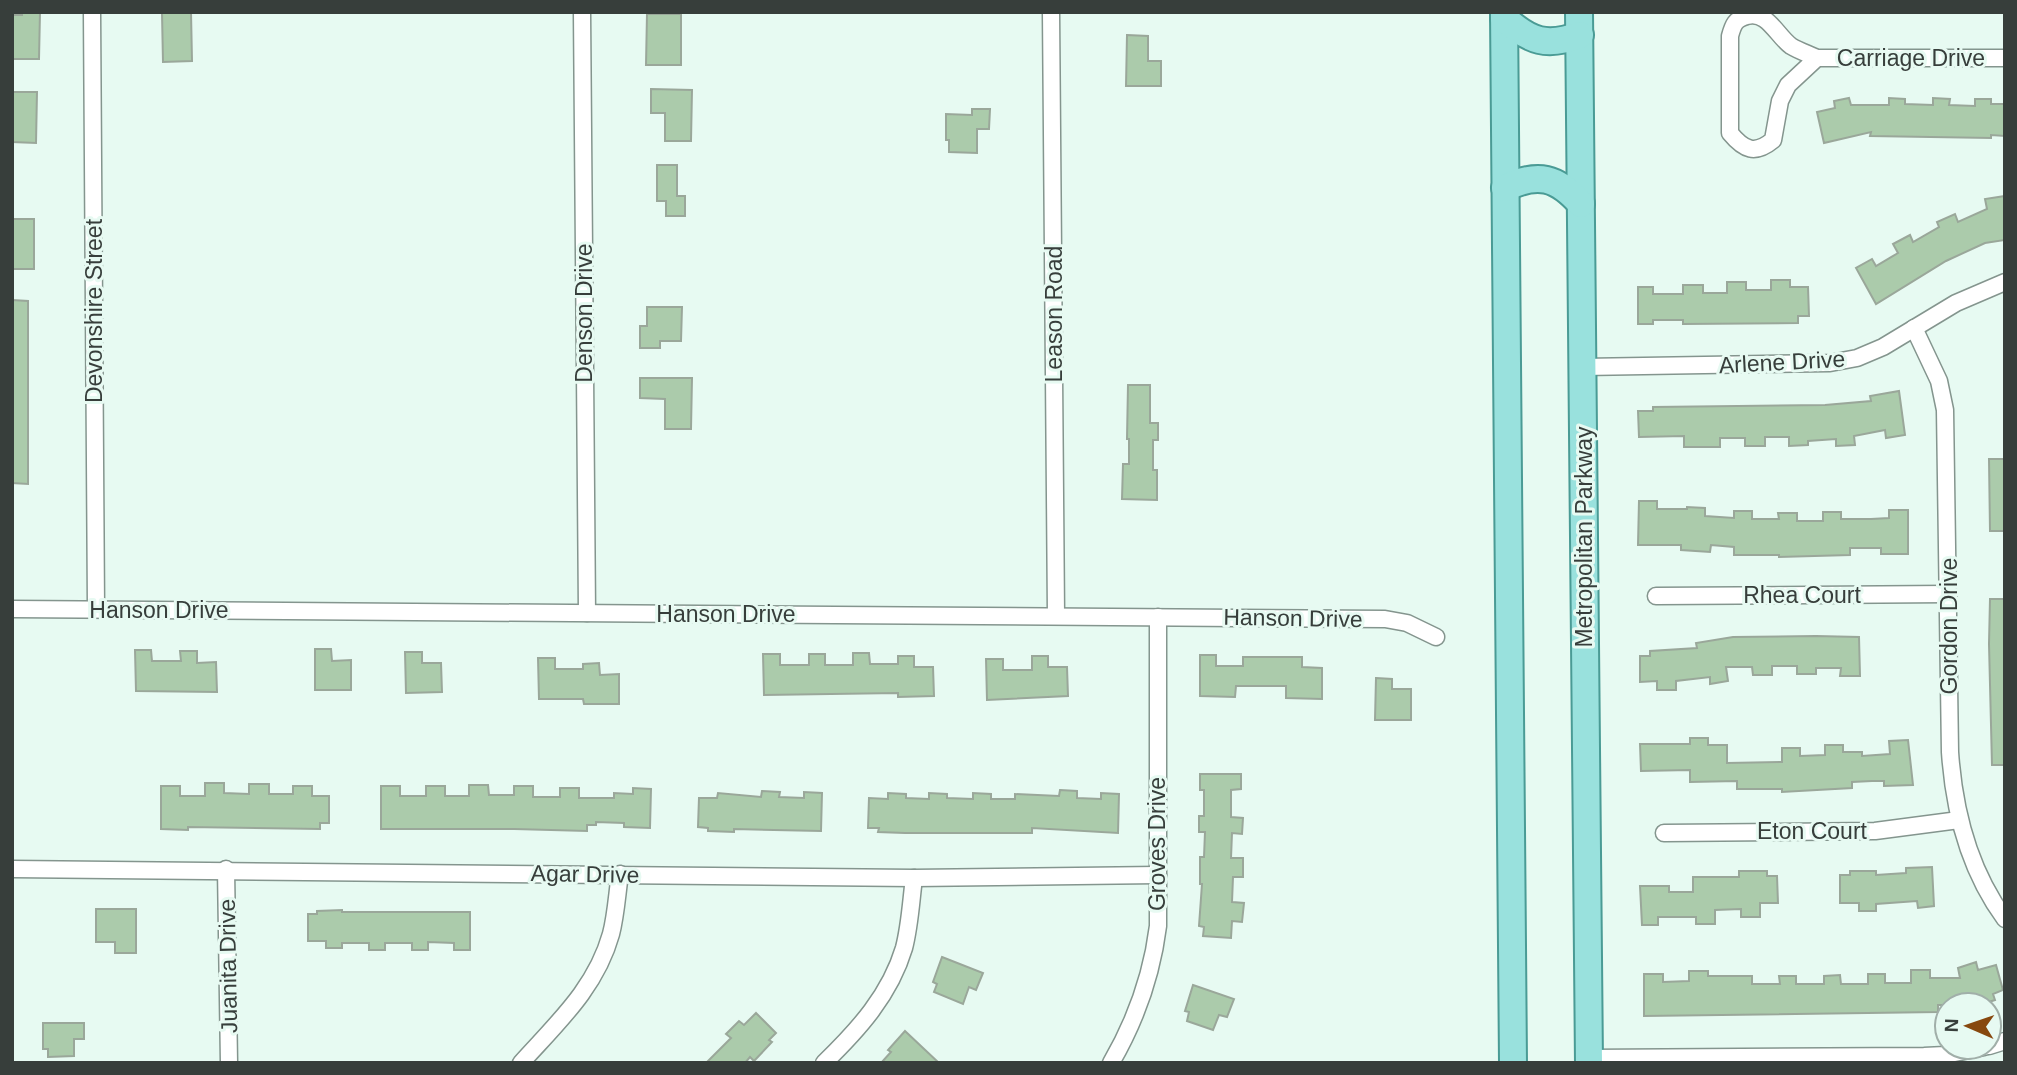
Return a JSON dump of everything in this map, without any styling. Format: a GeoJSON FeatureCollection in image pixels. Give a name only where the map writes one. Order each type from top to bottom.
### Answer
{"type":"FeatureCollection","features":[{"type":"Feature","properties":{"kind":"main road"},"geometry":{"type":"LineString","coordinates":[[1504,15],[1516,29],[1540,41],[1564,40],[1580,23]]}},
{"type":"Feature","properties":{"kind":"main road"},"geometry":{"type":"LineString","coordinates":[[1504,15],[1513,1063]]}},
{"type":"Feature","properties":{"kind":"main road","name":"Metropolitan Parkway"},"geometry":{"type":"LineString","coordinates":[[1580,23],[1589,1061]]}},
{"type":"Feature","properties":{"kind":"main road"},"geometry":{"type":"LineString","coordinates":[[1505,188],[1531,178],[1542,178],[1556,182],[1581,204]]}},
{"type":"Feature","properties":{"kind":"street","name":"Devonshire Street"},"geometry":{"type":"LineString","coordinates":[[92,12],[96,610]]}},
{"type":"Feature","properties":{"kind":"street","name":"Denson Drive"},"geometry":{"type":"LineString","coordinates":[[582,12],[587,613]]}},
{"type":"Feature","properties":{"kind":"street","name":"Leason Road"},"geometry":{"type":"LineString","coordinates":[[1051,12],[1056,616]]}},
{"type":"Feature","properties":{"kind":"street","name":"Carriage Drive"},"geometry":{"type":"LineString","coordinates":[[1817,58],[1788,85],[1780,101],[1773,140],[1763,148],[1752,149],[1740,145],[1730,133],[1730,36],[1733,24],[1741,18],[1754,14],[1763,18],[1791,46],[1817,58],[2005,58]]}},
{"type":"Feature","properties":{"kind":"street","name":"Arlene Drive"},"geometry":{"type":"LineString","coordinates":[[1583,368],[1830,363],[1857,358],[1898,340],[1956,303],[2005,282]]}},
{"type":"Feature","properties":{"kind":"street","name":"Gordon Drive"},"geometry":{"type":"LineString","coordinates":[[1914,328],[1939,381],[1945,410],[1952,784],[1959,820],[1979,875],[2005,919]]}},
{"type":"Feature","properties":{"kind":"street","name":"Rhea Court"},"geometry":{"type":"LineString","coordinates":[[1656,596],[1949,594]]}},
{"type":"Feature","properties":{"kind":"street","name":"Hanson Drive"},"geometry":{"type":"LineString","coordinates":[[12,609],[1385,619],[1407,623],[1436,636]]}},
{"type":"Feature","properties":{"kind":"street","name":"Groves Drive"},"geometry":{"type":"LineString","coordinates":[[1111,1063],[1130,1028],[1150,970],[1158,926],[1158,617]]}},
{"type":"Feature","properties":{"kind":"street","name":"Eton Court"},"geometry":{"type":"LineString","coordinates":[[1664,833],[1875,831],[1959,820]]}},
{"type":"Feature","properties":{"kind":"street","name":"Agar Drive"},"geometry":{"type":"LineString","coordinates":[[12,869],[226,869],[914,878],[1158,875]]}},
{"type":"Feature","properties":{"kind":"street","name":"Juanita Drive"},"geometry":{"type":"LineString","coordinates":[[226,869],[229,1063]]}},
{"type":"Feature","properties":{"kind":"street"},"geometry":{"type":"LineString","coordinates":[[521,1063],[571,1010],[602,959],[611,933],[620,874]]}},
{"type":"Feature","properties":{"kind":"street"},"geometry":{"type":"LineString","coordinates":[[824,1063],[869,1015],[897,969],[905,945],[914,878]]}},
{"type":"Feature","properties":{"kind":"street"},"geometry":{"type":"LineString","coordinates":[[1589,1061],[1933,1059]]}},
{"type":"Feature","properties":{"kind":"building"},"geometry":{"type":"Polygon","coordinates":[[[22,12],[40,12],[39,59],[13,59],[13,15],[22,15],[22,12]]]}},
{"type":"Feature","properties":{"kind":"building"},"geometry":{"type":"Polygon","coordinates":[[[191,12],[192,61],[163,62],[162,13],[191,12]]]}},
{"type":"Feature","properties":{"kind":"building"},"geometry":{"type":"Polygon","coordinates":[[[647,14],[681,14],[681,65],[646,65],[647,14]]]}},
{"type":"Feature","properties":{"kind":"building"},"geometry":{"type":"Polygon","coordinates":[[[1127,35],[1148,36],[1148,61],[1161,61],[1161,86],[1126,86],[1127,35]]]}},
{"type":"Feature","properties":{"kind":"building"},"geometry":{"type":"Polygon","coordinates":[[[651,89],[692,90],[691,141],[665,141],[665,113],[651,113],[651,89]]]}},
{"type":"Feature","properties":{"kind":"building"},"geometry":{"type":"Polygon","coordinates":[[[12,92],[37,92],[36,143],[12,142],[12,92]]]}},
{"type":"Feature","properties":{"kind":"building"},"geometry":{"type":"Polygon","coordinates":[[[1849,98],[1851,105],[1889,105],[1889,98],[1905,99],[1905,104],[1933,105],[1933,98],[1950,99],[1949,105],[1975,106],[1975,99],[1991,99],[1991,104],[2005,104],[2005,136],[1870,136],[1871,132],[1824,143],[1817,112],[1835,108],[1834,101],[1849,98]]]}},
{"type":"Feature","properties":{"kind":"building"},"geometry":{"type":"Polygon","coordinates":[[[972,109],[990,109],[989,129],[977,129],[977,153],[949,152],[946,114],[972,115],[972,109]]]}},
{"type":"Feature","properties":{"kind":"building"},"geometry":{"type":"Polygon","coordinates":[[[657,165],[677,165],[677,196],[685,196],[685,216],[666,216],[666,201],[657,201],[657,165]]]}},
{"type":"Feature","properties":{"kind":"building"},"geometry":{"type":"Polygon","coordinates":[[[2005,196],[2005,240],[1985,243],[1946,261],[1876,304],[1856,268],[1872,259],[1876,266],[1898,253],[1893,244],[1910,235],[1913,242],[1939,227],[1937,222],[1955,214],[1958,222],[1987,209],[1985,199],[2005,196]]]}},
{"type":"Feature","properties":{"kind":"building"},"geometry":{"type":"Polygon","coordinates":[[[12,219],[34,219],[34,269],[12,269],[12,219]]]}},
{"type":"Feature","properties":{"kind":"building"},"geometry":{"type":"Polygon","coordinates":[[[1771,280],[1790,280],[1790,287],[1808,287],[1809,316],[1798,316],[1798,323],[1683,324],[1683,320],[1653,320],[1653,324],[1638,324],[1638,287],[1653,287],[1653,294],[1683,294],[1683,285],[1703,285],[1703,293],[1727,293],[1727,282],[1746,282],[1746,290],[1771,290],[1771,280]]]}},
{"type":"Feature","properties":{"kind":"building"},"geometry":{"type":"Polygon","coordinates":[[[12,300],[28,301],[28,484],[12,483],[12,300]]]}},
{"type":"Feature","properties":{"kind":"building"},"geometry":{"type":"Polygon","coordinates":[[[647,307],[682,307],[681,341],[660,341],[660,348],[640,348],[640,326],[647,326],[647,307]]]}},
{"type":"Feature","properties":{"kind":"building"},"geometry":{"type":"Polygon","coordinates":[[[640,378],[692,378],[691,429],[665,429],[665,399],[640,398],[640,378]]]}},
{"type":"Feature","properties":{"kind":"building"},"geometry":{"type":"Polygon","coordinates":[[[1128,385],[1150,385],[1150,423],[1158,423],[1158,440],[1153,440],[1157,500],[1122,499],[1123,464],[1129,464],[1128,385]]]}},
{"type":"Feature","properties":{"kind":"building"},"geometry":{"type":"Polygon","coordinates":[[[1899,391],[1905,435],[1886,438],[1885,430],[1854,436],[1855,445],[1836,446],[1836,439],[1808,441],[1808,445],[1789,446],[1789,437],[1765,437],[1765,446],[1745,446],[1745,438],[1720,438],[1720,447],[1684,447],[1684,436],[1639,437],[1638,411],[1653,411],[1653,407],[1825,405],[1871,401],[1870,396],[1899,391]]]}},
{"type":"Feature","properties":{"kind":"building"},"geometry":{"type":"Polygon","coordinates":[[[1989,459],[2005,459],[2005,531],[1990,531],[1989,459]]]}},
{"type":"Feature","properties":{"kind":"building"},"geometry":{"type":"Polygon","coordinates":[[[1639,501],[1657,501],[1657,509],[1705,508],[1705,516],[1734,518],[1734,511],[1752,511],[1752,519],[1779,519],[1778,513],[1797,513],[1797,521],[1823,521],[1823,512],[1841,512],[1841,519],[1871,519],[1889,518],[1889,510],[1908,510],[1908,554],[1881,554],[1881,548],[1850,548],[1850,555],[1779,557],[1734,555],[1734,547],[1711,545],[1710,552],[1681,550],[1681,545],[1638,545],[1639,501]]]}},
{"type":"Feature","properties":{"kind":"building"},"geometry":{"type":"Polygon","coordinates":[[[1990,599],[2005,599],[2005,765],[1992,765],[1990,599]]]}},
{"type":"Feature","properties":{"kind":"building"},"geometry":{"type":"Polygon","coordinates":[[[1733,637],[1859,637],[1860,676],[1840,676],[1841,668],[1816,668],[1816,674],[1797,674],[1797,666],[1772,666],[1772,675],[1753,675],[1752,667],[1726,667],[1728,681],[1710,684],[1710,677],[1676,681],[1676,690],[1657,690],[1657,681],[1640,682],[1640,656],[1650,656],[1650,651],[1697,648],[1696,643],[1733,637]]]}},
{"type":"Feature","properties":{"kind":"building"},"geometry":{"type":"Polygon","coordinates":[[[315,649],[331,649],[332,661],[351,660],[351,690],[315,690],[315,649]]]}},
{"type":"Feature","properties":{"kind":"building"},"geometry":{"type":"Polygon","coordinates":[[[135,650],[151,650],[152,661],[181,661],[180,651],[197,651],[197,663],[216,662],[217,692],[136,691],[135,650]]]}},
{"type":"Feature","properties":{"kind":"building"},"geometry":{"type":"Polygon","coordinates":[[[405,652],[422,652],[422,663],[441,663],[442,692],[406,693],[405,652]]]}},
{"type":"Feature","properties":{"kind":"building"},"geometry":{"type":"Polygon","coordinates":[[[853,653],[869,653],[870,664],[898,664],[898,656],[914,656],[914,667],[933,667],[934,696],[898,697],[898,693],[764,695],[763,654],[780,654],[780,665],[809,665],[809,654],[825,654],[825,665],[853,665],[853,653]]]}},
{"type":"Feature","properties":{"kind":"building"},"geometry":{"type":"Polygon","coordinates":[[[1200,655],[1216,655],[1216,666],[1243,666],[1243,657],[1302,657],[1302,667],[1322,668],[1322,699],[1286,698],[1286,686],[1236,686],[1235,697],[1200,696],[1200,655]]]}},
{"type":"Feature","properties":{"kind":"building"},"geometry":{"type":"Polygon","coordinates":[[[1032,656],[1048,656],[1048,667],[1067,667],[1068,696],[987,700],[986,659],[1003,659],[1003,670],[1032,670],[1032,656]]]}},
{"type":"Feature","properties":{"kind":"building"},"geometry":{"type":"Polygon","coordinates":[[[538,658],[555,658],[555,669],[583,669],[583,664],[599,663],[600,675],[619,674],[619,704],[584,704],[583,699],[539,699],[538,658]]]}},
{"type":"Feature","properties":{"kind":"building"},"geometry":{"type":"Polygon","coordinates":[[[1376,678],[1392,679],[1392,689],[1411,689],[1411,720],[1375,720],[1376,678]]]}},
{"type":"Feature","properties":{"kind":"building"},"geometry":{"type":"Polygon","coordinates":[[[1690,738],[1708,738],[1708,745],[1727,745],[1727,763],[1782,762],[1782,748],[1800,748],[1800,756],[1825,755],[1825,745],[1843,745],[1843,752],[1862,752],[1862,756],[1890,754],[1889,741],[1908,740],[1913,785],[1884,786],[1884,781],[1852,782],[1852,788],[1782,792],[1782,789],[1737,789],[1737,781],[1690,782],[1690,770],[1641,771],[1640,744],[1690,744],[1690,738]]]}},
{"type":"Feature","properties":{"kind":"building"},"geometry":{"type":"Polygon","coordinates":[[[1200,774],[1241,774],[1241,789],[1231,790],[1231,817],[1243,818],[1242,834],[1232,833],[1231,858],[1243,858],[1243,877],[1233,877],[1232,902],[1244,903],[1242,922],[1232,921],[1231,938],[1203,936],[1204,927],[1199,926],[1202,884],[1200,857],[1204,857],[1205,832],[1199,832],[1199,816],[1204,816],[1204,790],[1200,790],[1200,774]]]}},
{"type":"Feature","properties":{"kind":"building"},"geometry":{"type":"Polygon","coordinates":[[[205,783],[224,783],[224,793],[249,794],[249,784],[269,784],[269,794],[293,794],[293,786],[312,786],[312,796],[329,796],[329,823],[320,823],[320,829],[161,829],[161,786],[180,786],[180,796],[205,796],[205,783]]]}},
{"type":"Feature","properties":{"kind":"building"},"geometry":{"type":"Polygon","coordinates":[[[469,785],[488,785],[489,795],[514,795],[514,786],[533,786],[533,797],[560,797],[560,788],[579,788],[579,798],[614,798],[614,793],[633,794],[633,788],[651,789],[650,828],[596,822],[596,825],[587,825],[587,831],[381,829],[381,786],[400,786],[400,796],[426,796],[426,786],[445,786],[445,796],[469,796],[469,785]]]}},
{"type":"Feature","properties":{"kind":"building"},"geometry":{"type":"Polygon","coordinates":[[[1060,790],[1077,791],[1077,798],[1101,799],[1101,793],[1119,794],[1118,833],[1032,828],[1032,833],[905,833],[878,832],[879,828],[868,828],[869,798],[888,799],[888,793],[906,794],[906,798],[929,799],[929,793],[947,794],[947,798],[973,799],[973,793],[991,794],[991,799],[1015,799],[1015,794],[1059,796],[1060,790]]]}},
{"type":"Feature","properties":{"kind":"building"},"geometry":{"type":"Polygon","coordinates":[[[762,791],[780,792],[779,797],[804,798],[804,792],[822,793],[821,831],[734,829],[734,832],[708,831],[708,828],[698,827],[699,798],[717,798],[718,793],[761,797],[762,791]]]}},
{"type":"Feature","properties":{"kind":"building"},"geometry":{"type":"Polygon","coordinates":[[[1932,867],[1934,906],[1918,908],[1917,901],[1876,904],[1876,911],[1859,911],[1859,903],[1840,903],[1840,875],[1850,875],[1850,871],[1876,871],[1876,875],[1906,873],[1906,868],[1932,867]]]}},
{"type":"Feature","properties":{"kind":"building"},"geometry":{"type":"Polygon","coordinates":[[[1739,871],[1767,871],[1767,876],[1777,876],[1778,903],[1760,903],[1760,917],[1741,917],[1741,909],[1715,910],[1715,924],[1696,924],[1696,917],[1658,917],[1658,925],[1642,925],[1640,886],[1669,886],[1669,892],[1693,892],[1693,877],[1739,877],[1739,871]]]}},
{"type":"Feature","properties":{"kind":"building"},"geometry":{"type":"Polygon","coordinates":[[[96,909],[136,909],[136,953],[115,953],[115,942],[96,942],[96,909]]]}},
{"type":"Feature","properties":{"kind":"building"},"geometry":{"type":"Polygon","coordinates":[[[342,910],[470,912],[470,950],[454,950],[454,943],[428,942],[428,950],[412,950],[412,943],[385,943],[385,950],[369,950],[369,943],[342,943],[342,948],[326,948],[326,941],[308,941],[308,914],[342,910]]]}},
{"type":"Feature","properties":{"kind":"building"},"geometry":{"type":"Polygon","coordinates":[[[942,957],[983,973],[976,990],[969,987],[963,1004],[934,992],[937,984],[933,982],[942,957]]]}},
{"type":"Feature","properties":{"kind":"building"},"geometry":{"type":"Polygon","coordinates":[[[1976,962],[1978,970],[1996,965],[2003,990],[1933,991],[1933,1012],[1644,1016],[1644,974],[1663,974],[1663,982],[1689,981],[1689,971],[1708,971],[1708,976],[1752,976],[1752,984],[1780,984],[1779,976],[1796,976],[1796,984],[1824,984],[1824,976],[1840,975],[1841,984],[1868,984],[1868,974],[1885,974],[1885,983],[1911,983],[1911,970],[1930,970],[1930,978],[1960,978],[1958,968],[1976,962]]]}},
{"type":"Feature","properties":{"kind":"building"},"geometry":{"type":"Polygon","coordinates":[[[1193,985],[1234,999],[1227,1017],[1219,1015],[1213,1030],[1187,1021],[1189,1012],[1185,1011],[1193,985]]]}},
{"type":"Feature","properties":{"kind":"building"},"geometry":{"type":"Polygon","coordinates":[[[756,1013],[776,1033],[769,1040],[772,1042],[754,1061],[750,1057],[745,1063],[706,1063],[731,1038],[726,1034],[739,1021],[744,1025],[756,1013]]]}},
{"type":"Feature","properties":{"kind":"building"},"geometry":{"type":"Polygon","coordinates":[[[43,1023],[84,1023],[84,1039],[74,1039],[74,1056],[48,1057],[48,1049],[43,1049],[43,1023]]]}},
{"type":"Feature","properties":{"kind":"building"},"geometry":{"type":"Polygon","coordinates":[[[905,1031],[939,1063],[881,1063],[891,1052],[888,1050],[905,1031]]]}}]}
